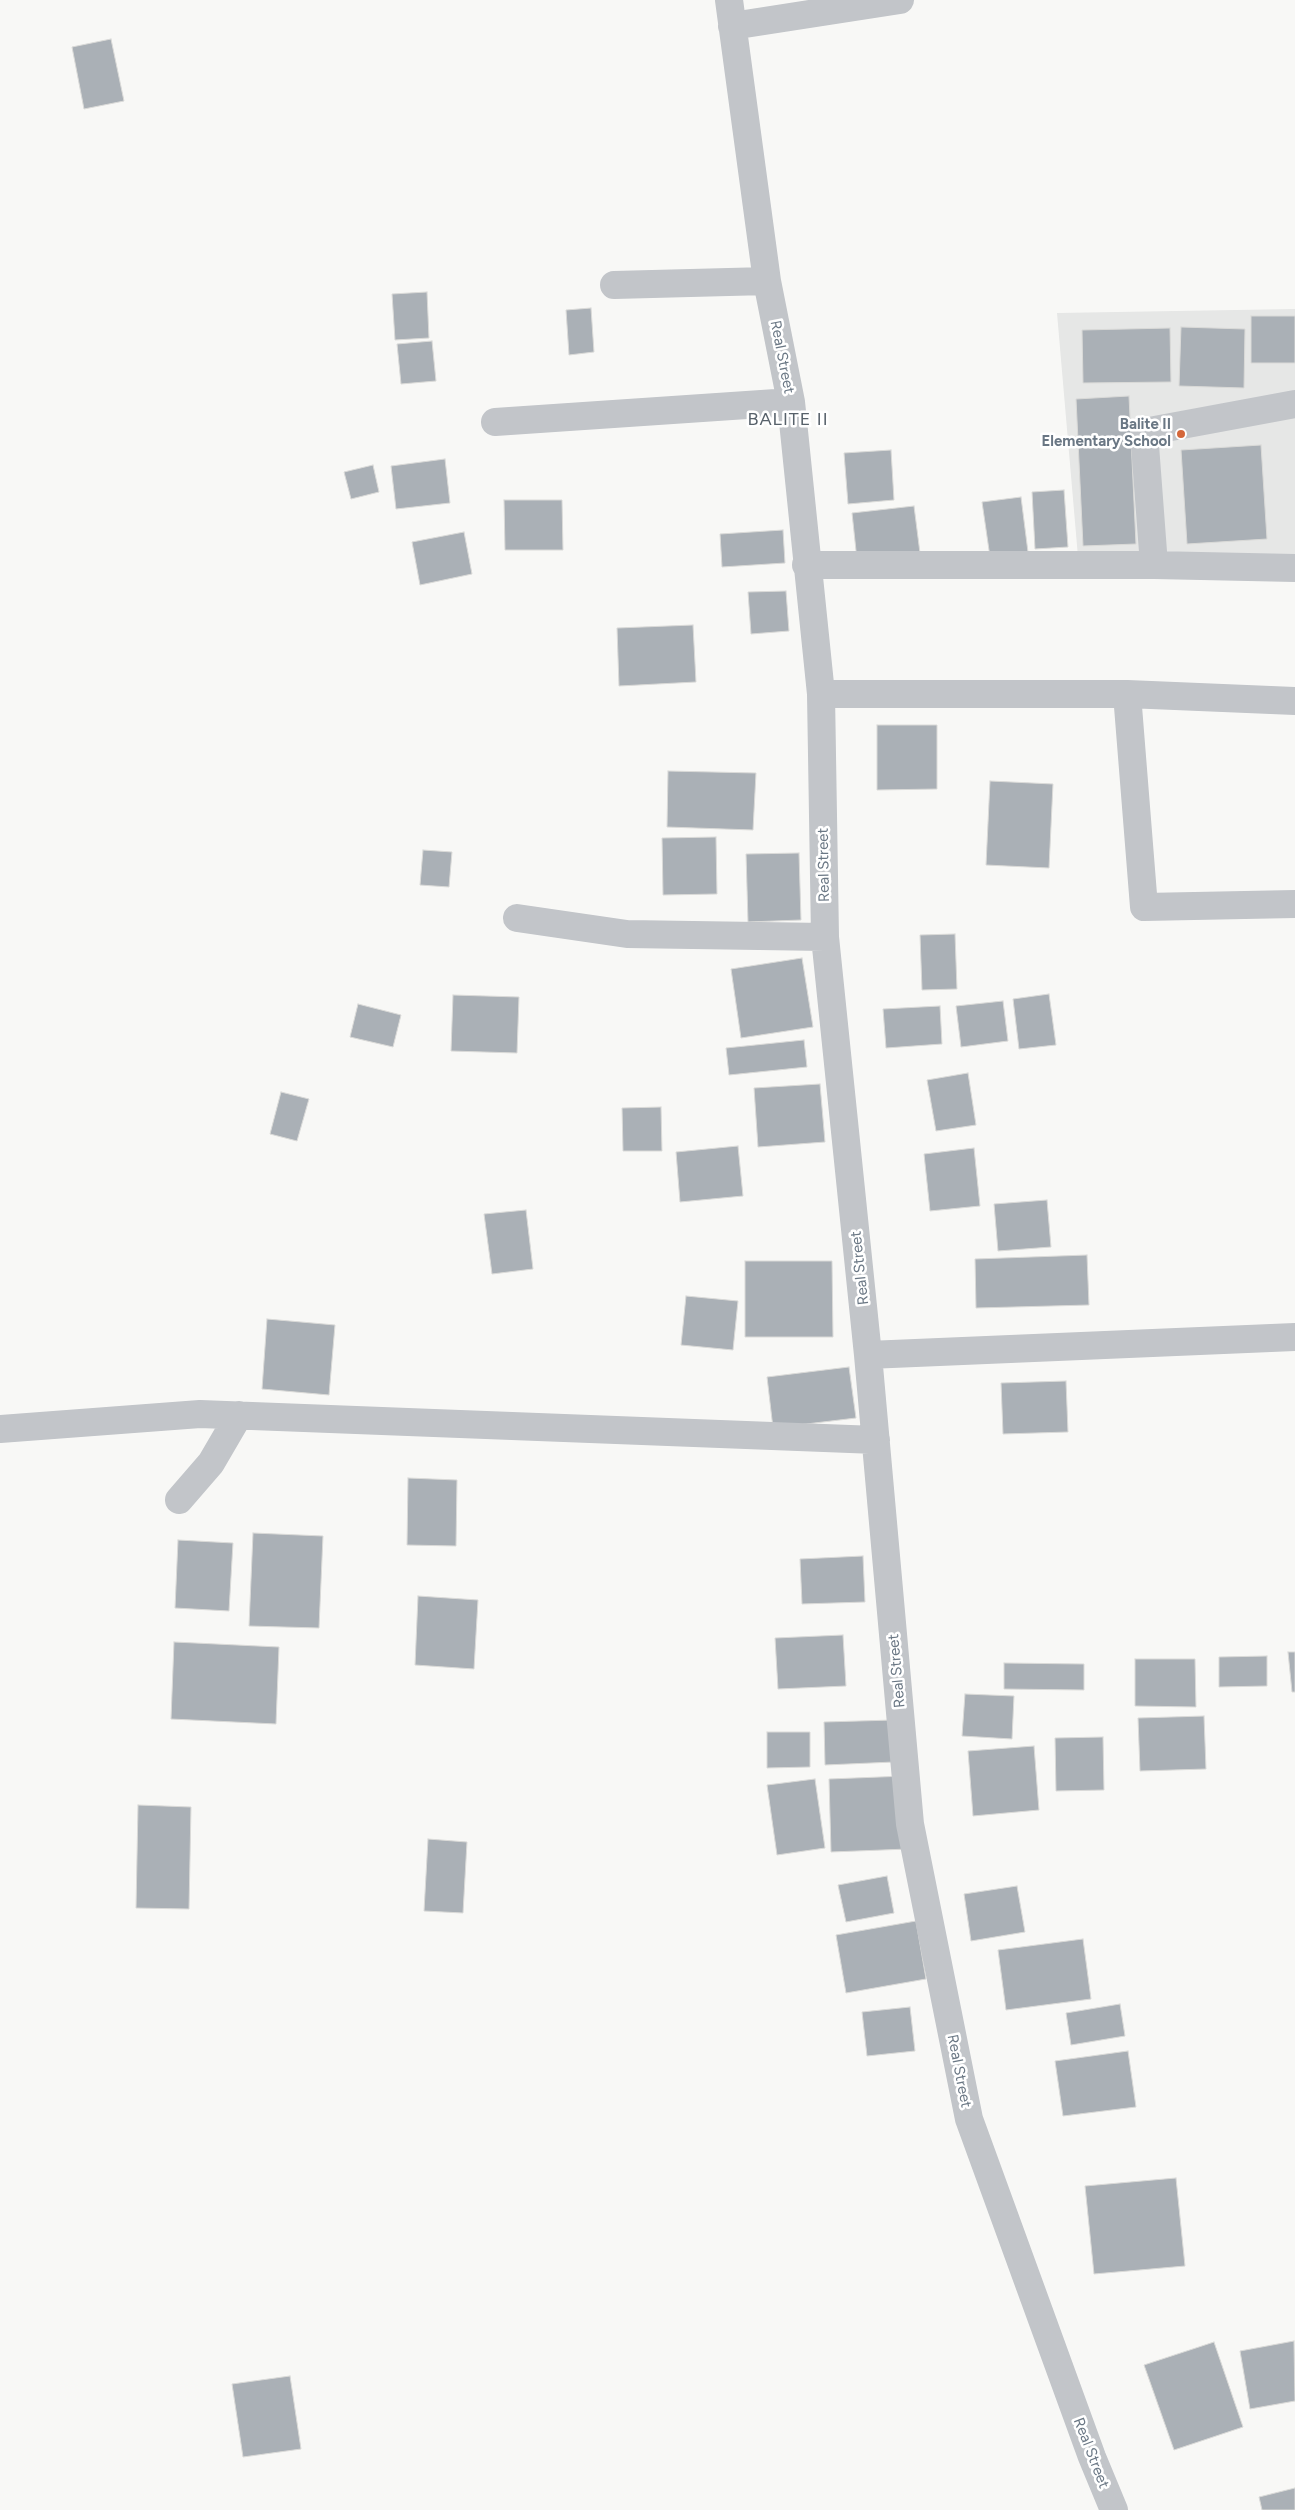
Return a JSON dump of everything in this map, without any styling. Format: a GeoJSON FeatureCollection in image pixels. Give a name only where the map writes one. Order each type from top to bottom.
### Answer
{"type":"FeatureCollection","features":[{"type":"Feature","properties":{"kind":"street"},"geometry":{"type":"LineString","coordinates":[[730,13],[900,0]]}},
{"type":"Feature","properties":{"kind":"street","name":"Real Street"},"geometry":{"type":"LineString","coordinates":[[730,13],[767,281],[790,402],[821,694],[826,937],[868,1355],[910,1824],[969,2119],[1092,2457],[1114,2510]]}},
{"type":"Feature","properties":{"kind":"street"},"geometry":{"type":"LineString","coordinates":[[614,285],[767,281]]}},
{"type":"Feature","properties":{"kind":"street"},"geometry":{"type":"LineString","coordinates":[[495,422],[790,402]]}},
{"type":"Feature","properties":{"kind":"street"},"geometry":{"type":"LineString","coordinates":[[1154,565],[1144,432],[1295,404]]}},
{"type":"Feature","properties":{"kind":"street"},"geometry":{"type":"LineString","coordinates":[[806,565],[1154,565],[1295,568]]}},
{"type":"Feature","properties":{"kind":"street"},"geometry":{"type":"LineString","coordinates":[[821,694],[1127,694],[1295,701]]}},
{"type":"Feature","properties":{"kind":"street"},"geometry":{"type":"LineString","coordinates":[[1127,694],[1144,907],[1295,904]]}},
{"type":"Feature","properties":{"kind":"street"},"geometry":{"type":"LineString","coordinates":[[517,918],[627,934],[826,937]]}},
{"type":"Feature","properties":{"kind":"street"},"geometry":{"type":"LineString","coordinates":[[868,1355],[1295,1337]]}},
{"type":"Feature","properties":{"kind":"street"},"geometry":{"type":"LineString","coordinates":[[0,1429],[200,1414],[876,1440]]}},
{"type":"Feature","properties":{"kind":"street"},"geometry":{"type":"LineString","coordinates":[[179,1500],[211,1462],[240,1415]]}},
{"type":"Feature","properties":{"kind":"shaded area","name":"Balite II Elementary School"},"geometry":{"type":"Polygon","coordinates":[[[1295,309],[1295,555],[1078,557],[1057,313],[1295,309]]]}},
{"type":"Feature","properties":{"kind":"building"},"geometry":{"type":"Polygon","coordinates":[[[111,39],[124,101],[84,109],[72,47],[111,39]]]}},
{"type":"Feature","properties":{"kind":"building"},"geometry":{"type":"Polygon","coordinates":[[[427,292],[429,338],[395,340],[392,294],[427,292]]]}},
{"type":"Feature","properties":{"kind":"building"},"geometry":{"type":"Polygon","coordinates":[[[591,308],[594,352],[569,355],[566,310],[591,308]]]}},
{"type":"Feature","properties":{"kind":"building"},"geometry":{"type":"Polygon","coordinates":[[[1251,316],[1295,316],[1295,363],[1251,363],[1251,316]]]}},
{"type":"Feature","properties":{"kind":"building"},"geometry":{"type":"Polygon","coordinates":[[[1181,327],[1245,329],[1244,388],[1179,386],[1181,327]]]}},
{"type":"Feature","properties":{"kind":"building"},"geometry":{"type":"Polygon","coordinates":[[[1170,328],[1171,382],[1083,383],[1082,330],[1170,328]]]}},
{"type":"Feature","properties":{"kind":"building"},"geometry":{"type":"Polygon","coordinates":[[[432,341],[436,381],[401,384],[397,344],[432,341]]]}},
{"type":"Feature","properties":{"kind":"building"},"geometry":{"type":"Polygon","coordinates":[[[1129,396],[1136,544],[1083,546],[1076,399],[1129,396]]]}},
{"type":"Feature","properties":{"kind":"building"},"geometry":{"type":"Polygon","coordinates":[[[1261,445],[1267,539],[1187,544],[1181,450],[1261,445]]]}},
{"type":"Feature","properties":{"kind":"building"},"geometry":{"type":"Polygon","coordinates":[[[891,450],[894,500],[848,504],[844,453],[891,450]]]}},
{"type":"Feature","properties":{"kind":"building"},"geometry":{"type":"Polygon","coordinates":[[[445,459],[450,503],[396,509],[391,466],[445,459]]]}},
{"type":"Feature","properties":{"kind":"building"},"geometry":{"type":"Polygon","coordinates":[[[373,465],[379,492],[351,499],[344,472],[373,465]]]}},
{"type":"Feature","properties":{"kind":"building"},"geometry":{"type":"Polygon","coordinates":[[[1064,490],[1068,547],[1035,549],[1032,492],[1064,490]]]}},
{"type":"Feature","properties":{"kind":"building"},"geometry":{"type":"Polygon","coordinates":[[[1021,497],[1028,552],[990,557],[982,502],[1021,497]]]}},
{"type":"Feature","properties":{"kind":"building"},"geometry":{"type":"Polygon","coordinates":[[[504,500],[562,500],[563,550],[505,550],[504,500]]]}},
{"type":"Feature","properties":{"kind":"building"},"geometry":{"type":"Polygon","coordinates":[[[914,506],[920,553],[857,560],[852,513],[914,506]]]}},
{"type":"Feature","properties":{"kind":"building"},"geometry":{"type":"Polygon","coordinates":[[[783,530],[785,563],[722,567],[720,534],[783,530]]]}},
{"type":"Feature","properties":{"kind":"building"},"geometry":{"type":"Polygon","coordinates":[[[464,532],[472,574],[420,585],[412,542],[464,532]]]}},
{"type":"Feature","properties":{"kind":"building"},"geometry":{"type":"Polygon","coordinates":[[[786,591],[789,631],[751,634],[748,592],[786,591]]]}},
{"type":"Feature","properties":{"kind":"building"},"geometry":{"type":"Polygon","coordinates":[[[693,625],[696,682],[619,686],[617,628],[693,625]]]}},
{"type":"Feature","properties":{"kind":"building"},"geometry":{"type":"Polygon","coordinates":[[[877,725],[937,725],[937,789],[877,790],[877,725]]]}},
{"type":"Feature","properties":{"kind":"building"},"geometry":{"type":"Polygon","coordinates":[[[668,771],[756,773],[753,830],[667,827],[668,771]]]}},
{"type":"Feature","properties":{"kind":"building"},"geometry":{"type":"Polygon","coordinates":[[[990,781],[1053,784],[1049,868],[986,865],[990,781]]]}},
{"type":"Feature","properties":{"kind":"building"},"geometry":{"type":"Polygon","coordinates":[[[716,837],[717,894],[663,895],[662,838],[716,837]]]}},
{"type":"Feature","properties":{"kind":"building"},"geometry":{"type":"Polygon","coordinates":[[[423,850],[452,852],[449,887],[420,885],[423,850]]]}},
{"type":"Feature","properties":{"kind":"building"},"geometry":{"type":"Polygon","coordinates":[[[799,853],[801,920],[748,922],[746,854],[799,853]]]}},
{"type":"Feature","properties":{"kind":"building"},"geometry":{"type":"Polygon","coordinates":[[[955,934],[957,989],[922,990],[920,935],[955,934]]]}},
{"type":"Feature","properties":{"kind":"building"},"geometry":{"type":"Polygon","coordinates":[[[802,958],[813,1027],[741,1038],[731,969],[802,958]]]}},
{"type":"Feature","properties":{"kind":"building"},"geometry":{"type":"Polygon","coordinates":[[[1049,994],[1056,1045],[1019,1049],[1013,999],[1049,994]]]}},
{"type":"Feature","properties":{"kind":"building"},"geometry":{"type":"Polygon","coordinates":[[[453,995],[519,997],[517,1053],[451,1051],[453,995]]]}},
{"type":"Feature","properties":{"kind":"building"},"geometry":{"type":"Polygon","coordinates":[[[1003,1001],[1008,1041],[961,1047],[956,1006],[1003,1001]]]}},
{"type":"Feature","properties":{"kind":"building"},"geometry":{"type":"Polygon","coordinates":[[[358,1004],[401,1015],[393,1047],[350,1037],[358,1004]]]}},
{"type":"Feature","properties":{"kind":"building"},"geometry":{"type":"Polygon","coordinates":[[[940,1006],[942,1044],[886,1048],[883,1009],[940,1006]]]}},
{"type":"Feature","properties":{"kind":"building"},"geometry":{"type":"Polygon","coordinates":[[[804,1040],[807,1067],[729,1075],[726,1048],[804,1040]]]}},
{"type":"Feature","properties":{"kind":"building"},"geometry":{"type":"Polygon","coordinates":[[[968,1073],[976,1125],[936,1131],[927,1080],[968,1073]]]}},
{"type":"Feature","properties":{"kind":"building"},"geometry":{"type":"Polygon","coordinates":[[[820,1084],[825,1142],[758,1147],[754,1088],[820,1084]]]}},
{"type":"Feature","properties":{"kind":"building"},"geometry":{"type":"Polygon","coordinates":[[[281,1092],[309,1099],[297,1141],[270,1134],[281,1092]]]}},
{"type":"Feature","properties":{"kind":"building"},"geometry":{"type":"Polygon","coordinates":[[[661,1107],[662,1151],[623,1151],[622,1108],[661,1107]]]}},
{"type":"Feature","properties":{"kind":"building"},"geometry":{"type":"Polygon","coordinates":[[[738,1146],[743,1196],[680,1202],[676,1152],[738,1146]]]}},
{"type":"Feature","properties":{"kind":"building"},"geometry":{"type":"Polygon","coordinates":[[[974,1148],[980,1206],[930,1211],[924,1154],[974,1148]]]}},
{"type":"Feature","properties":{"kind":"building"},"geometry":{"type":"Polygon","coordinates":[[[1047,1200],[1051,1247],[998,1251],[994,1204],[1047,1200]]]}},
{"type":"Feature","properties":{"kind":"building"},"geometry":{"type":"Polygon","coordinates":[[[526,1210],[533,1269],[492,1274],[484,1214],[526,1210]]]}},
{"type":"Feature","properties":{"kind":"building"},"geometry":{"type":"Polygon","coordinates":[[[1087,1255],[1089,1305],[976,1308],[975,1259],[1087,1255]]]}},
{"type":"Feature","properties":{"kind":"building"},"geometry":{"type":"Polygon","coordinates":[[[745,1261],[832,1261],[833,1337],[745,1337],[745,1261]]]}},
{"type":"Feature","properties":{"kind":"building"},"geometry":{"type":"Polygon","coordinates":[[[686,1296],[738,1301],[733,1350],[681,1345],[686,1296]]]}},
{"type":"Feature","properties":{"kind":"building"},"geometry":{"type":"Polygon","coordinates":[[[267,1319],[335,1325],[329,1395],[262,1389],[267,1319]]]}},
{"type":"Feature","properties":{"kind":"building"},"geometry":{"type":"Polygon","coordinates":[[[849,1367],[856,1418],[773,1428],[767,1377],[849,1367]]]}},
{"type":"Feature","properties":{"kind":"building"},"geometry":{"type":"Polygon","coordinates":[[[1066,1381],[1068,1432],[1003,1434],[1001,1383],[1066,1381]]]}},
{"type":"Feature","properties":{"kind":"building"},"geometry":{"type":"Polygon","coordinates":[[[408,1478],[457,1480],[456,1546],[407,1545],[408,1478]]]}},
{"type":"Feature","properties":{"kind":"building"},"geometry":{"type":"Polygon","coordinates":[[[253,1533],[323,1536],[319,1628],[249,1626],[253,1533]]]}},
{"type":"Feature","properties":{"kind":"building"},"geometry":{"type":"Polygon","coordinates":[[[178,1540],[233,1543],[229,1611],[175,1608],[178,1540]]]}},
{"type":"Feature","properties":{"kind":"building"},"geometry":{"type":"Polygon","coordinates":[[[863,1556],[865,1602],[802,1604],[800,1559],[863,1556]]]}},
{"type":"Feature","properties":{"kind":"building"},"geometry":{"type":"Polygon","coordinates":[[[418,1596],[478,1600],[474,1669],[415,1665],[418,1596]]]}},
{"type":"Feature","properties":{"kind":"building"},"geometry":{"type":"Polygon","coordinates":[[[843,1635],[846,1686],[778,1689],[775,1638],[843,1635]]]}},
{"type":"Feature","properties":{"kind":"building"},"geometry":{"type":"Polygon","coordinates":[[[174,1642],[279,1647],[276,1724],[171,1719],[174,1642]]]}},
{"type":"Feature","properties":{"kind":"building"},"geometry":{"type":"Polygon","coordinates":[[[1288,1652],[1295,1652],[1295,1692],[1292,1692],[1288,1652]]]}},
{"type":"Feature","properties":{"kind":"building"},"geometry":{"type":"Polygon","coordinates":[[[1267,1656],[1267,1686],[1219,1687],[1219,1657],[1267,1656]]]}},
{"type":"Feature","properties":{"kind":"building"},"geometry":{"type":"Polygon","coordinates":[[[1135,1659],[1195,1659],[1196,1707],[1135,1706],[1135,1659]]]}},
{"type":"Feature","properties":{"kind":"building"},"geometry":{"type":"Polygon","coordinates":[[[1004,1663],[1084,1664],[1084,1690],[1004,1689],[1004,1663]]]}},
{"type":"Feature","properties":{"kind":"building"},"geometry":{"type":"Polygon","coordinates":[[[965,1694],[1014,1696],[1012,1739],[962,1736],[965,1694]]]}},
{"type":"Feature","properties":{"kind":"building"},"geometry":{"type":"Polygon","coordinates":[[[1204,1716],[1206,1769],[1140,1771],[1138,1718],[1204,1716]]]}},
{"type":"Feature","properties":{"kind":"building"},"geometry":{"type":"Polygon","coordinates":[[[893,1720],[894,1762],[825,1765],[824,1722],[893,1720]]]}},
{"type":"Feature","properties":{"kind":"building"},"geometry":{"type":"Polygon","coordinates":[[[767,1732],[810,1732],[810,1767],[767,1768],[767,1732]]]}},
{"type":"Feature","properties":{"kind":"building"},"geometry":{"type":"Polygon","coordinates":[[[1103,1737],[1104,1790],[1056,1791],[1055,1738],[1103,1737]]]}},
{"type":"Feature","properties":{"kind":"building"},"geometry":{"type":"Polygon","coordinates":[[[1034,1746],[1039,1810],[973,1816],[968,1751],[1034,1746]]]}},
{"type":"Feature","properties":{"kind":"building"},"geometry":{"type":"Polygon","coordinates":[[[905,1776],[908,1849],[831,1852],[829,1779],[905,1776]]]}},
{"type":"Feature","properties":{"kind":"building"},"geometry":{"type":"Polygon","coordinates":[[[815,1779],[825,1848],[777,1855],[767,1785],[815,1779]]]}},
{"type":"Feature","properties":{"kind":"building"},"geometry":{"type":"Polygon","coordinates":[[[138,1805],[191,1807],[189,1909],[136,1908],[138,1805]]]}},
{"type":"Feature","properties":{"kind":"building"},"geometry":{"type":"Polygon","coordinates":[[[428,1839],[467,1842],[463,1913],[424,1911],[428,1839]]]}},
{"type":"Feature","properties":{"kind":"building"},"geometry":{"type":"Polygon","coordinates":[[[887,1876],[894,1913],[846,1922],[838,1885],[887,1876]]]}},
{"type":"Feature","properties":{"kind":"building"},"geometry":{"type":"Polygon","coordinates":[[[1017,1886],[1025,1932],[971,1941],[964,1894],[1017,1886]]]}},
{"type":"Feature","properties":{"kind":"building"},"geometry":{"type":"Polygon","coordinates":[[[916,1921],[926,1979],[846,1993],[836,1935],[916,1921]]]}},
{"type":"Feature","properties":{"kind":"building"},"geometry":{"type":"Polygon","coordinates":[[[1083,1939],[1091,1999],[1006,2010],[998,1950],[1083,1939]]]}},
{"type":"Feature","properties":{"kind":"building"},"geometry":{"type":"Polygon","coordinates":[[[1120,2004],[1125,2036],[1071,2045],[1066,2013],[1120,2004]]]}},
{"type":"Feature","properties":{"kind":"building"},"geometry":{"type":"Polygon","coordinates":[[[910,2007],[915,2051],[867,2056],[862,2012],[910,2007]]]}},
{"type":"Feature","properties":{"kind":"building"},"geometry":{"type":"Polygon","coordinates":[[[1128,2051],[1136,2107],[1063,2116],[1055,2061],[1128,2051]]]}},
{"type":"Feature","properties":{"kind":"building"},"geometry":{"type":"Polygon","coordinates":[[[1176,2178],[1185,2266],[1094,2274],[1085,2186],[1176,2178]]]}},
{"type":"Feature","properties":{"kind":"building"},"geometry":{"type":"Polygon","coordinates":[[[1294,2341],[1295,2401],[1250,2409],[1240,2351],[1294,2341]]]}},
{"type":"Feature","properties":{"kind":"building"},"geometry":{"type":"Polygon","coordinates":[[[1214,2342],[1243,2427],[1174,2450],[1144,2365],[1214,2342]]]}},
{"type":"Feature","properties":{"kind":"building"},"geometry":{"type":"Polygon","coordinates":[[[290,2376],[301,2449],[243,2457],[232,2384],[290,2376]]]}},
{"type":"Feature","properties":{"kind":"building"},"geometry":{"type":"Polygon","coordinates":[[[1295,2488],[1295,2510],[1262,2510],[1259,2497],[1295,2488]]]}},
{"type":"Feature","properties":{"kind":"place","name":"Balite II Elementary School"},"geometry":{"type":"Point","coordinates":[1181,434]}},
{"type":"Feature","properties":{"kind":"district","name":"BALITE II"},"geometry":{"type":"Point","coordinates":[788,420]}}]}
